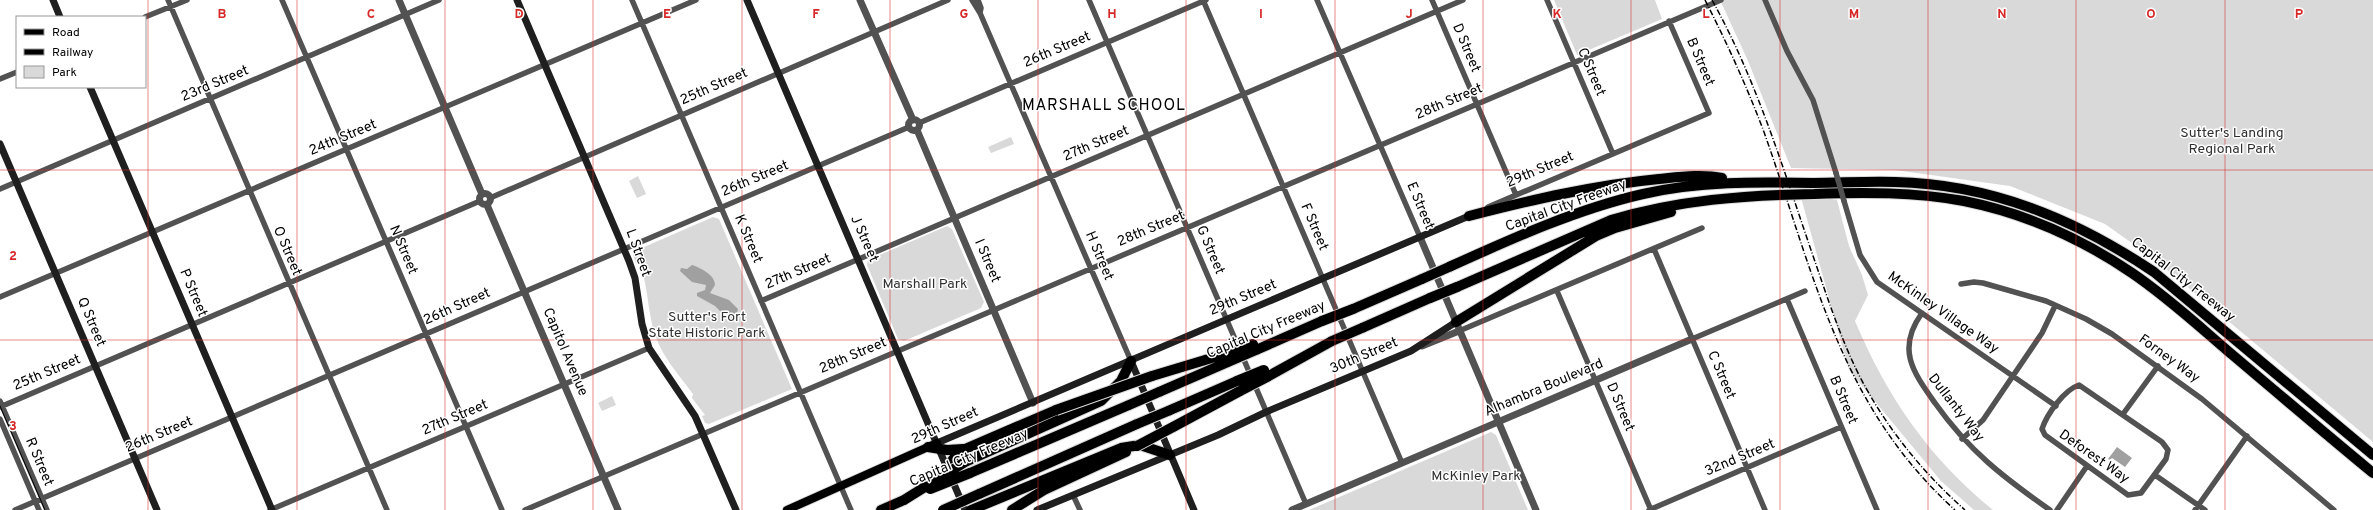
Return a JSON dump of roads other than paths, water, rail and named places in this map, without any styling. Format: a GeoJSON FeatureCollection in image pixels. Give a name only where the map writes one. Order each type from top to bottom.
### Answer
{"type":"FeatureCollection","features":[{"type":"Feature","properties":{"kind":"highway"},"geometry":{"type":"LineString","coordinates":[[1468,216],[1504,207],[1633,182],[1698,176],[1746,182]]}},
{"type":"Feature","properties":{"kind":"highway","name":"Capital City Freeway"},"geometry":{"type":"LineString","coordinates":[[881,510],[1159,392],[1227,358],[1322,322],[1449,267],[1585,212],[1620,200],[1667,189],[1746,182],[1896,182],[1942,186],[1987,194],[2024,205],[2074,225],[2115,246],[2154,272],[2373,455]]}},
{"type":"Feature","properties":{"kind":"highway","name":"Capital City Freeway"},"geometry":{"type":"LineString","coordinates":[[943,510],[1168,411],[1239,386],[1332,341],[1586,229],[1635,212],[1729,197],[1872,192],[1918,195],[1964,202],[2009,213],[2052,229],[2094,249],[2139,278],[2373,473]]}},
{"type":"Feature","properties":{"kind":"highway"},"geometry":{"type":"LineString","coordinates":[[1458,326],[1575,247],[1614,228],[1691,207],[1773,195]]}},
{"type":"Feature","properties":{"kind":"highway"},"geometry":{"type":"LineString","coordinates":[[947,467],[958,453],[965,449],[1056,410],[1152,376],[1227,358]]}},
{"type":"Feature","properties":{"kind":"highway"},"geometry":{"type":"LineString","coordinates":[[904,500],[965,462],[1101,401],[1121,381],[1131,361]]}},
{"type":"Feature","properties":{"kind":"highway"},"geometry":{"type":"LineString","coordinates":[[1012,510],[1044,490],[1104,463],[1174,427],[1239,386]]}},
{"type":"Feature","properties":{"kind":"highway"},"geometry":{"type":"LineString","coordinates":[[971,510],[1121,448],[1140,445],[1170,455]]}},
{"type":"Feature","properties":{"kind":"highway"},"geometry":{"type":"LineString","coordinates":[[935,447],[965,449]]}},
{"type":"Feature","properties":{"kind":"main road"},"geometry":{"type":"LineString","coordinates":[[53,0],[60,16]]}},
{"type":"Feature","properties":{"kind":"main road","name":"L Street"},"geometry":{"type":"LineString","coordinates":[[517,0],[624,248],[635,278],[642,324],[649,348],[665,374],[685,399],[703,434],[736,510]]}},
{"type":"Feature","properties":{"kind":"main road","name":"J Street"},"geometry":{"type":"LineString","coordinates":[[747,0],[898,350],[935,447],[947,467],[965,510]]}},
{"type":"Feature","properties":{"kind":"main road","name":"P Street"},"geometry":{"type":"LineString","coordinates":[[90,88],[271,510]]}},
{"type":"Feature","properties":{"kind":"main road","name":"Q Street"},"geometry":{"type":"LineString","coordinates":[[0,144],[157,510]]}},
{"type":"Feature","properties":{"kind":"main road","name":"29th Street"},"geometry":{"type":"LineString","coordinates":[[787,510],[935,447],[1226,319],[1468,216]]}},
{"type":"Feature","properties":{"kind":"main road","name":"30th Street"},"geometry":{"type":"LineString","coordinates":[[1037,510],[1170,455],[1266,412],[1411,351],[1458,326]]}},
{"type":"Feature","properties":{"kind":"main road","name":"H Street"},"geometry":{"type":"LineString","coordinates":[[1131,361],[1194,510]]}},
{"type":"Feature","properties":{"kind":"street","name":"O Street"},"geometry":{"type":"LineString","coordinates":[[168,0],[387,510]]}},
{"type":"Feature","properties":{"kind":"street"},"geometry":{"type":"LineString","coordinates":[[146,17],[187,0]]}},
{"type":"Feature","properties":{"kind":"street","name":"N Street"},"geometry":{"type":"LineString","coordinates":[[282,0],[502,510]]}},
{"type":"Feature","properties":{"kind":"street"},"geometry":{"type":"LineString","coordinates":[[399,0],[445,107],[481,198],[488,201]]}},
{"type":"Feature","properties":{"kind":"street","name":"23rd Street"},"geometry":{"type":"LineString","coordinates":[[0,189],[439,0]]}},
{"type":"Feature","properties":{"kind":"street","name":"K Street"},"geometry":{"type":"LineString","coordinates":[[632,0],[851,510]]}},
{"type":"Feature","properties":{"kind":"street","name":"24th Street"},"geometry":{"type":"LineString","coordinates":[[0,298],[696,0]]}},
{"type":"Feature","properties":{"kind":"street","name":"I Street"},"geometry":{"type":"LineString","coordinates":[[860,0],[916,124],[954,218],[1033,403]]}},
{"type":"Feature","properties":{"kind":"street","name":"25th Street"},"geometry":{"type":"LineString","coordinates":[[488,201],[584,156],[948,0]]}},
{"type":"Feature","properties":{"kind":"street","name":"H Street"},"geometry":{"type":"LineString","coordinates":[[972,0],[980,13],[1131,361]]}},
{"type":"Feature","properties":{"kind":"street","name":"H Street"},"geometry":{"type":"LineString","coordinates":[[978,0],[981,8],[980,13]]}},
{"type":"Feature","properties":{"kind":"street","name":"G Street"},"geometry":{"type":"LineString","coordinates":[[1089,0],[1266,412],[1305,507]]}},
{"type":"Feature","properties":{"kind":"street","name":"26th Street"},"geometry":{"type":"LineString","coordinates":[[916,124],[1204,0]]}},
{"type":"Feature","properties":{"kind":"street","name":"F Street"},"geometry":{"type":"LineString","coordinates":[[1204,0],[1402,463]]}},
{"type":"Feature","properties":{"kind":"street","name":"E Street"},"geometry":{"type":"LineString","coordinates":[[1318,0],[1536,510]]}},
{"type":"Feature","properties":{"kind":"street","name":"D Street"},"geometry":{"type":"LineString","coordinates":[[1432,0],[1516,195]]}},
{"type":"Feature","properties":{"kind":"street","name":"27th Street"},"geometry":{"type":"LineString","coordinates":[[761,301],[1463,0]]}},
{"type":"Feature","properties":{"kind":"street","name":"C Street"},"geometry":{"type":"LineString","coordinates":[[1547,0],[1613,154]]}},
{"type":"Feature","properties":{"kind":"street","name":"28th Street"},"geometry":{"type":"LineString","coordinates":[[525,510],[993,309],[1721,0]]}},
{"type":"Feature","properties":{"kind":"street","name":"McKinley Village Way"},"geometry":{"type":"LineString","coordinates":[[1765,0],[1787,51],[1813,100],[1860,255],[1872,276],[1884,288],[2056,406]]}},
{"type":"Feature","properties":{"kind":"street","name":"B Street"},"geometry":{"type":"LineString","coordinates":[[1669,21],[1709,113]]}},
{"type":"Feature","properties":{"kind":"street"},"geometry":{"type":"LineString","coordinates":[[0,79],[16,72]]}},
{"type":"Feature","properties":{"kind":"street","name":"29th Street"},"geometry":{"type":"LineString","coordinates":[[1468,216],[1709,113]]}},
{"type":"Feature","properties":{"kind":"street"},"geometry":{"type":"LineString","coordinates":[[909,127],[912,130],[916,124]]}},
{"type":"Feature","properties":{"kind":"street","name":"26th Street"},"geometry":{"type":"LineString","coordinates":[[15,510],[909,127]]}},
{"type":"Feature","properties":{"kind":"street","name":"25th Street"},"geometry":{"type":"LineString","coordinates":[[1,404],[96,366],[289,284],[386,242],[481,198]]}},
{"type":"Feature","properties":{"kind":"street","name":"Capitol Avenue"},"geometry":{"type":"LineString","coordinates":[[488,201],[524,291],[618,510]]}},
{"type":"Feature","properties":{"kind":"street"},"geometry":{"type":"LineString","coordinates":[[1458,326],[1557,291],[1702,228]]}},
{"type":"Feature","properties":{"kind":"street","name":"C Street"},"geometry":{"type":"LineString","coordinates":[[1654,249],[1766,510]]}},
{"type":"Feature","properties":{"kind":"street","name":"Forney Way"},"geometry":{"type":"LineString","coordinates":[[1961,284],[1974,282],[1983,283],[2055,306],[2112,334],[2202,398],[2334,510]]}},
{"type":"Feature","properties":{"kind":"street","name":"D Street"},"geometry":{"type":"LineString","coordinates":[[1557,291],[1650,510]]}},
{"type":"Feature","properties":{"kind":"street","name":"Alhambra Boulevard"},"geometry":{"type":"LineString","coordinates":[[1292,510],[1305,507],[1402,463],[1805,291]]}},
{"type":"Feature","properties":{"kind":"street","name":"B Street"},"geometry":{"type":"LineString","coordinates":[[1787,299],[1876,510]]}},
{"type":"Feature","properties":{"kind":"street"},"geometry":{"type":"LineString","coordinates":[[1962,439],[1983,420],[2042,333],[2055,306]]}},
{"type":"Feature","properties":{"kind":"street","name":"Dullanty Way"},"geometry":{"type":"LineString","coordinates":[[1922,313],[1910,336],[1908,345],[1911,365],[1920,382],[1962,439],[1995,471],[2050,510]]}},
{"type":"Feature","properties":{"kind":"street","name":"27th Street"},"geometry":{"type":"LineString","coordinates":[[271,510],[649,348]]}},
{"type":"Feature","properties":{"kind":"street"},"geometry":{"type":"LineString","coordinates":[[2123,414],[2158,366]]}},
{"type":"Feature","properties":{"kind":"street"},"geometry":{"type":"LineString","coordinates":[[2056,406],[2069,391],[2079,385],[2123,414],[2162,442],[2168,450],[2166,459],[2155,474],[2196,508],[2205,510]]}},
{"type":"Feature","properties":{"kind":"street","name":"R Street"},"geometry":{"type":"LineString","coordinates":[[1,404],[47,510]]}},
{"type":"Feature","properties":{"kind":"street","name":"Deforest Way"},"geometry":{"type":"LineString","coordinates":[[2056,406],[2042,429],[2045,435],[2128,495],[2134,496],[2141,494],[2155,474]]}},
{"type":"Feature","properties":{"kind":"street","name":"R Street"},"geometry":{"type":"LineString","coordinates":[[0,419],[39,510]]}},
{"type":"Feature","properties":{"kind":"street","name":"32nd Street"},"geometry":{"type":"LineString","coordinates":[[1650,510],[1841,427]]}},
{"type":"Feature","properties":{"kind":"street"},"geometry":{"type":"LineString","coordinates":[[2196,508],[2247,436]]}},
{"type":"Feature","properties":{"kind":"street"},"geometry":{"type":"LineString","coordinates":[[2057,510],[2087,466]]}},
{"type":"Feature","properties":{"kind":"street"},"geometry":{"type":"LineString","coordinates":[[1073,495],[1080,510]]}},
{"type":"Feature","properties":{"kind":"tram line"},"geometry":{"type":"LineString","coordinates":[[0,406],[45,510]]}},
{"type":"Feature","properties":{"kind":"railway"},"geometry":{"type":"LineString","coordinates":[[1705,0],[1736,65],[1764,132],[1816,286],[1835,334],[1857,381],[1883,426],[1916,469],[1955,510]]}},
{"type":"Feature","properties":{"kind":"railway"},"geometry":{"type":"LineString","coordinates":[[1712,0],[1728,30],[1755,91],[1779,154],[1833,314],[1859,375],[1880,412],[1919,464],[1965,510]]}},
{"type":"Feature","properties":{"kind":"district","name":"MARSHALL SCHOOL"},"geometry":{"type":"Point","coordinates":[1104,106]}},
{"type":"Feature","properties":{"kind":"park label","name":"Sutter's Landing Regional Park"},"geometry":{"type":"Point","coordinates":[2232,142]}},
{"type":"Feature","properties":{"kind":"park label","name":"Marshall Park"},"geometry":{"type":"Point","coordinates":[925,284]}},
{"type":"Feature","properties":{"kind":"park label","name":"Sutter's Fort State Historic Park"},"geometry":{"type":"Point","coordinates":[707,326]}},
{"type":"Feature","properties":{"kind":"park label","name":"McKinley Park"},"geometry":{"type":"Point","coordinates":[1476,476]}}]}
